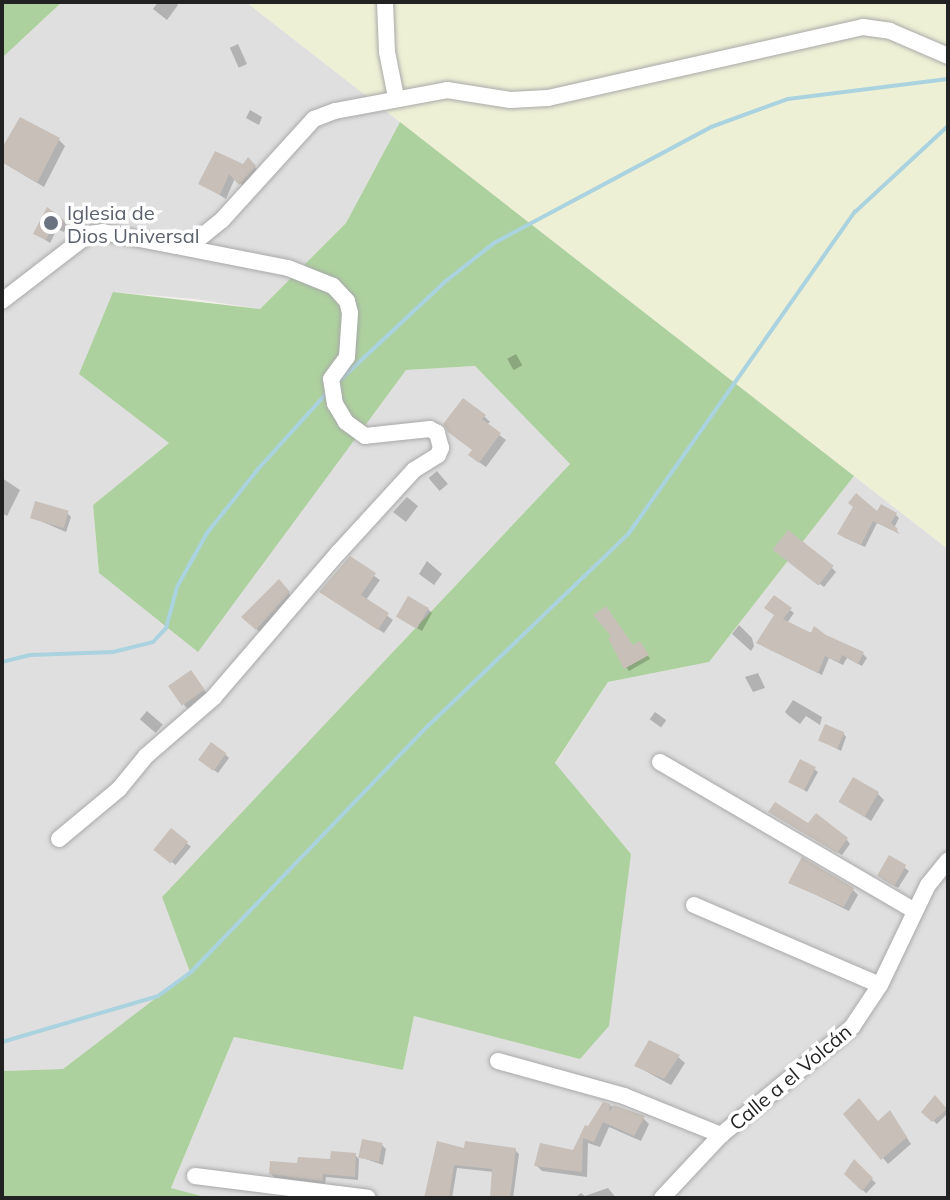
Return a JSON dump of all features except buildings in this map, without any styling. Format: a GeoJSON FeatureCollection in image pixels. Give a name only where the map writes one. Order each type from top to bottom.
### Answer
{"type":"FeatureCollection","features":[{"type":"Feature","properties":{"kind":"street"},"geometry":{"type":"LineString","coordinates":[[385,2],[387,52],[396,97]]}},
{"type":"Feature","properties":{"kind":"street"},"geometry":{"type":"LineString","coordinates":[[176,246],[208,233],[314,119],[396,97],[447,90],[510,100],[548,98],[863,27],[890,31],[948,56]]}},
{"type":"Feature","properties":{"kind":"street"},"geometry":{"type":"LineString","coordinates":[[2,301],[89,234],[103,232],[288,268],[333,286],[347,301],[350,313],[347,357],[331,379],[335,404],[346,422],[365,436],[430,429],[437,433],[441,448],[438,455],[414,470],[338,553],[214,697],[146,756],[119,789],[59,839]]}},
{"type":"Feature","properties":{"kind":"street"},"geometry":{"type":"LineString","coordinates":[[660,762],[915,911]]}},
{"type":"Feature","properties":{"kind":"street","name":"Calle a el Volcán"},"geometry":{"type":"LineString","coordinates":[[662,1198],[721,1135],[852,1027],[880,985],[928,885],[948,860]]}},
{"type":"Feature","properties":{"kind":"street"},"geometry":{"type":"LineString","coordinates":[[694,905],[880,985]]}},
{"type":"Feature","properties":{"kind":"street"},"geometry":{"type":"LineString","coordinates":[[498,1061],[624,1096],[721,1135]]}},
{"type":"Feature","properties":{"kind":"street"},"geometry":{"type":"LineString","coordinates":[[195,1176],[368,1198]]}},
{"type":"Feature","properties":{"kind":"shaded area"},"geometry":{"type":"Polygon","coordinates":[[[62,2],[246,2],[400,122],[346,223],[260,309],[195,299],[113,292],[169,443],[93,505],[99,573],[198,651],[405,370],[475,366],[570,464],[162,897],[191,972],[63,1069],[2,1071],[2,58],[62,2]]]}},
{"type":"Feature","properties":{"kind":"shaded area"},"geometry":{"type":"Polygon","coordinates":[[[854,476],[948,549],[948,1198],[209,1198],[171,1188],[234,1037],[403,1070],[414,1016],[631,854],[555,764],[608,682],[709,662],[854,476]]]}},
{"type":"Feature","properties":{"kind":"green space"},"geometry":{"type":"Polygon","coordinates":[[[2,2],[62,2],[2,58],[2,2]]]}},
{"type":"Feature","properties":{"kind":"green space"},"geometry":{"type":"Polygon","coordinates":[[[246,2],[948,2],[948,549],[246,2]]]}},
{"type":"Feature","properties":{"kind":"green space"},"geometry":{"type":"Polygon","coordinates":[[[400,122],[854,476],[709,662],[608,682],[555,763],[631,854],[609,1026],[580,1059],[414,1016],[403,1070],[234,1037],[171,1188],[209,1198],[2,1198],[2,1071],[63,1069],[190,972],[162,897],[570,464],[475,366],[406,370],[198,652],[99,573],[93,505],[169,443],[79,374],[113,292],[260,309],[346,223],[400,122]]]}},
{"type":"Feature","properties":{"kind":"waterway"},"geometry":{"type":"LineString","coordinates":[[339,381],[446,281],[494,243],[711,127],[788,99],[948,79]]}},
{"type":"Feature","properties":{"kind":"waterway"},"geometry":{"type":"LineString","coordinates":[[2,1042],[158,996],[191,972],[428,726],[629,533],[855,212],[948,126]]}},
{"type":"Feature","properties":{"kind":"waterway"},"geometry":{"type":"LineString","coordinates":[[2,662],[30,655],[113,652],[153,642],[166,628],[177,587],[207,533],[258,469],[327,393]]}},
{"type":"Feature","properties":{"kind":"place","name":"Iglesia de Dios Universal"},"geometry":{"type":"Point","coordinates":[51,223]}}]}
